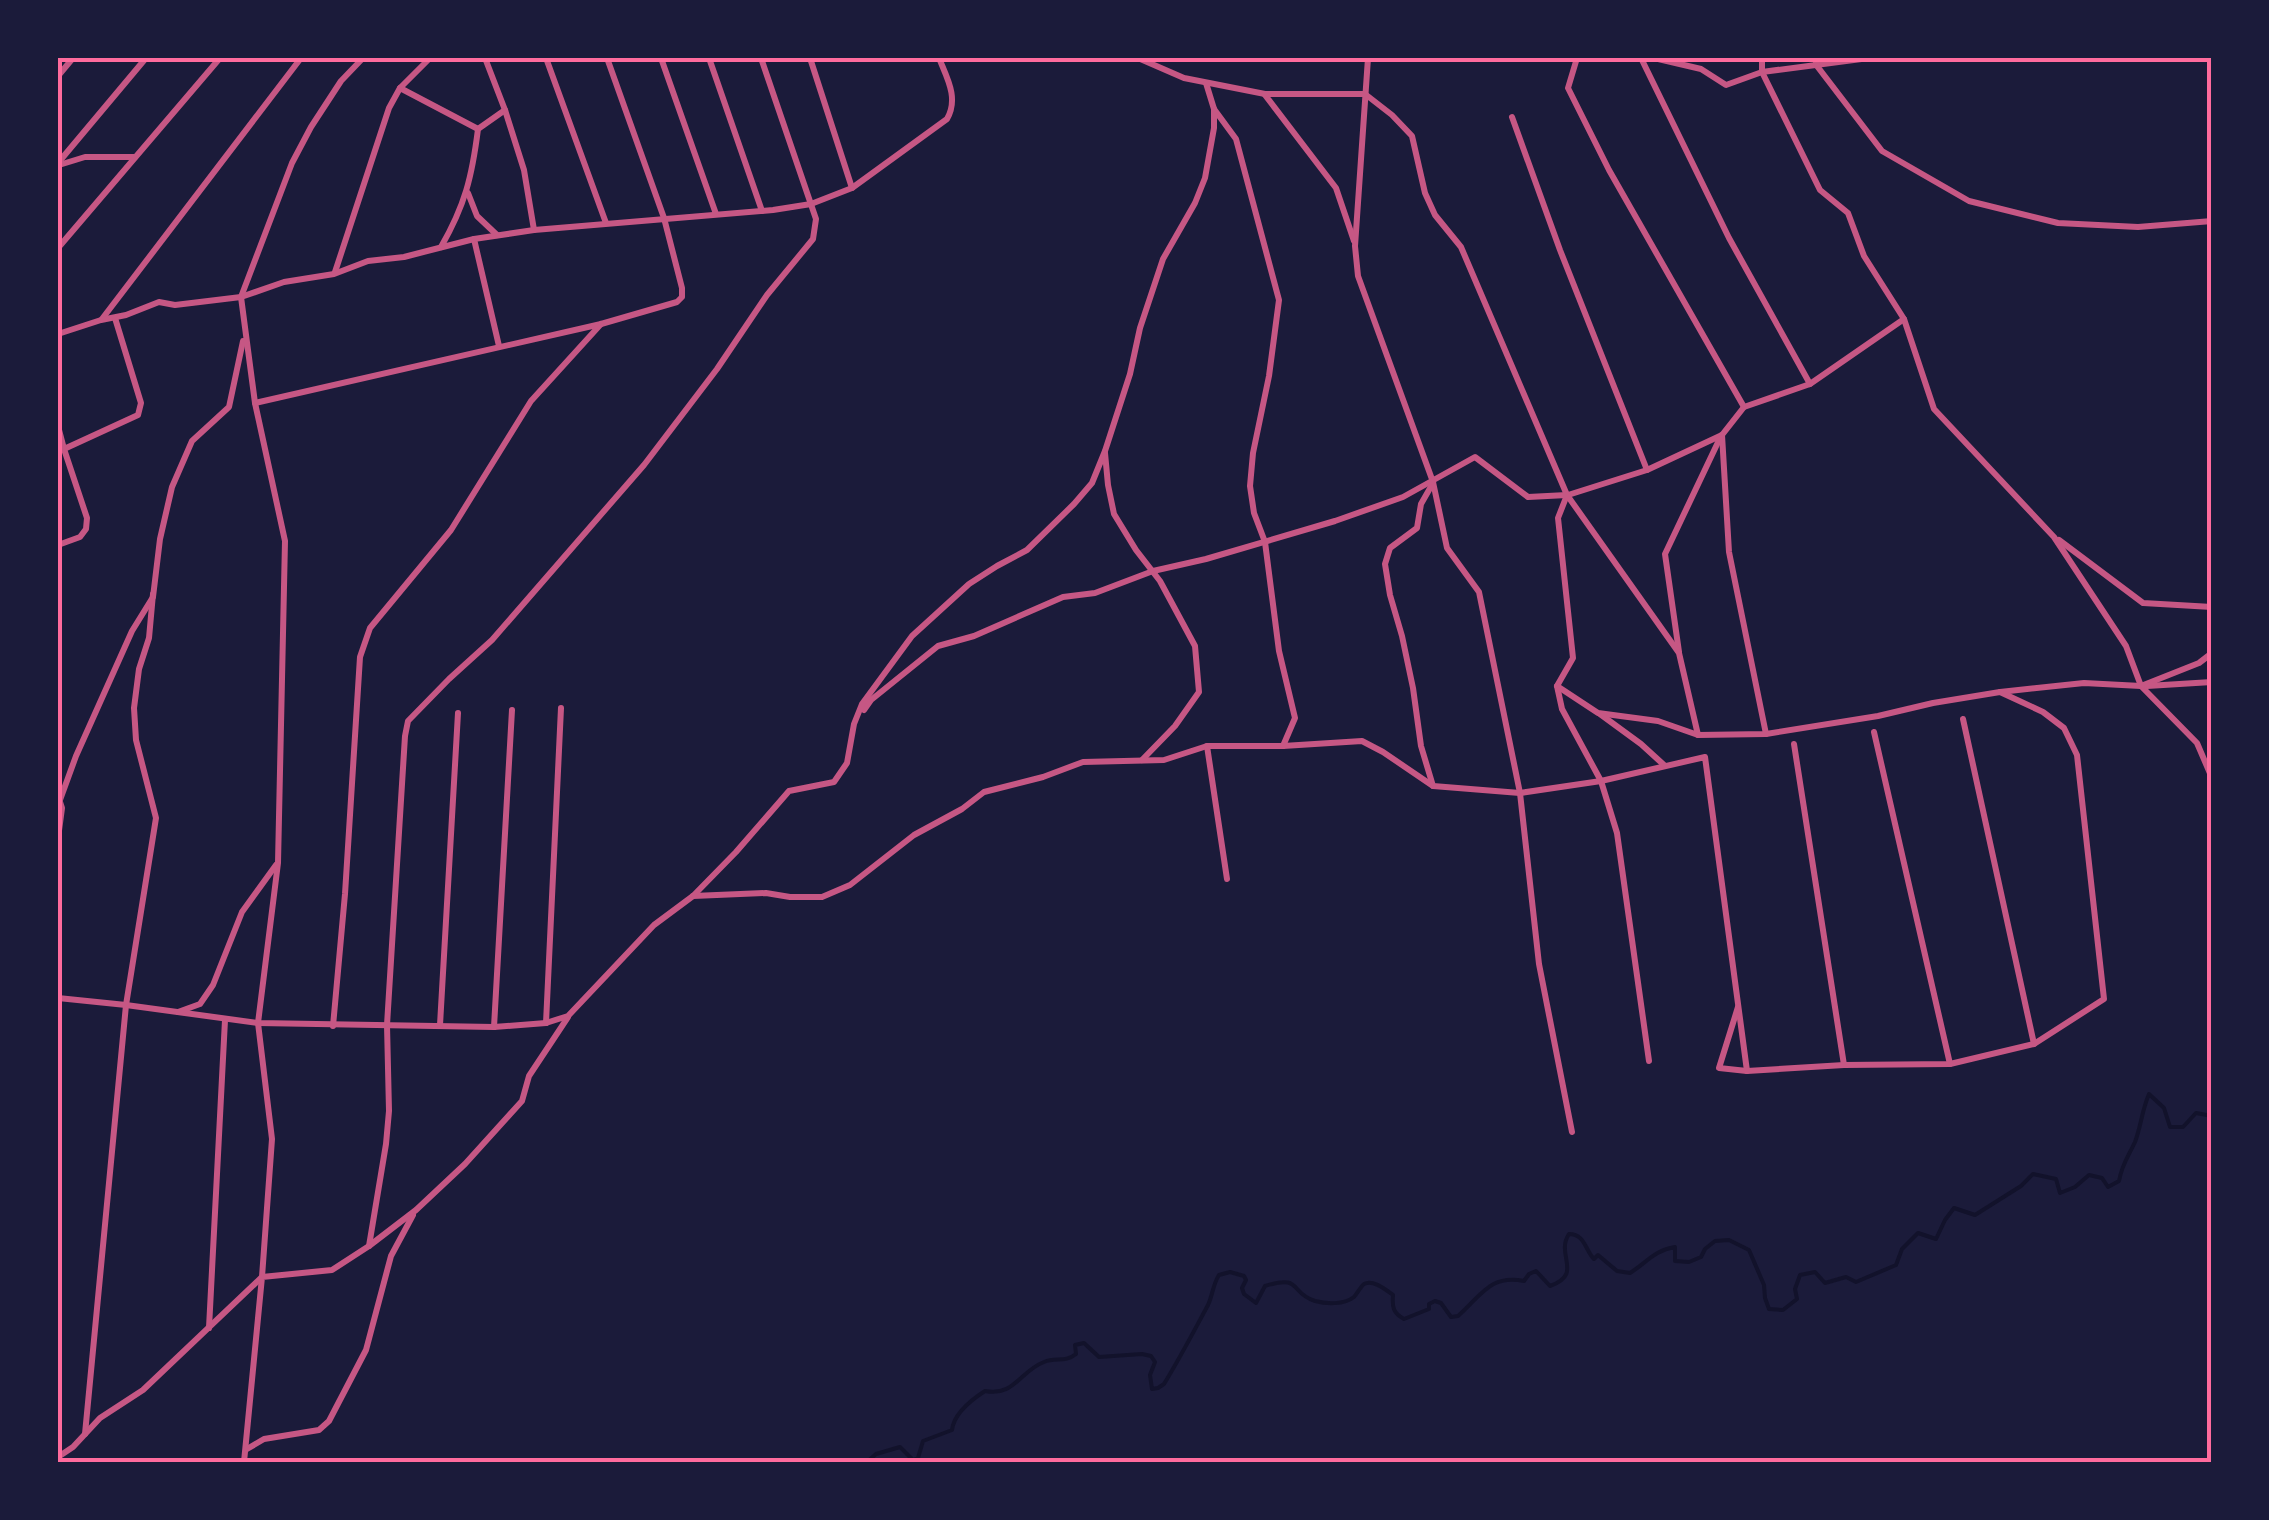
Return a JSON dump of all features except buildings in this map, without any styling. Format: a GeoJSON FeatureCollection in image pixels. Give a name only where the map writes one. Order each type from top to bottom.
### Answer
{"type":"FeatureCollection","features":[{"type":"Feature","properties":{"kind":"street"},"geometry":{"type":"LineString","coordinates":[[58,76],[72,58]]}},
{"type":"Feature","properties":{"kind":"street"},"geometry":{"type":"LineString","coordinates":[[58,164],[146,58]]}},
{"type":"Feature","properties":{"kind":"street"},"geometry":{"type":"LineString","coordinates":[[58,248],[220,58]]}},
{"type":"Feature","properties":{"kind":"street"},"geometry":{"type":"LineString","coordinates":[[101,320],[301,58]]}},
{"type":"Feature","properties":{"kind":"street"},"geometry":{"type":"LineString","coordinates":[[244,1462],[272,1140],[258,1023],[278,863],[285,541],[254,403],[240,298],[292,163],[310,127],[341,81],[363,58]]}},
{"type":"Feature","properties":{"kind":"street"},"geometry":{"type":"LineString","coordinates":[[334,274],[389,108],[400,88],[430,58]]}},
{"type":"Feature","properties":{"kind":"street"},"geometry":{"type":"LineString","coordinates":[[485,58],[524,170],[534,230]]}},
{"type":"Feature","properties":{"kind":"street"},"geometry":{"type":"LineString","coordinates":[[546,58],[606,223]]}},
{"type":"Feature","properties":{"kind":"street"},"geometry":{"type":"LineString","coordinates":[[254,403],[601,324],[678,302],[682,288],[664,218],[607,58]]}},
{"type":"Feature","properties":{"kind":"street"},"geometry":{"type":"LineString","coordinates":[[661,58],[716,214]]}},
{"type":"Feature","properties":{"kind":"street"},"geometry":{"type":"LineString","coordinates":[[709,58],[762,211]]}},
{"type":"Feature","properties":{"kind":"street"},"geometry":{"type":"LineString","coordinates":[[369,1246],[389,1112],[387,1025],[408,721],[492,640],[644,465],[717,370],[768,294],[813,239],[816,219],[761,58]]}},
{"type":"Feature","properties":{"kind":"street"},"geometry":{"type":"LineString","coordinates":[[810,58],[852,188]]}},
{"type":"Feature","properties":{"kind":"street"},"geometry":{"type":"LineString","coordinates":[[58,334],[158,302],[240,298],[284,282],[334,274],[368,261],[404,257],[474,239],[811,204],[852,188],[947,118],[953,103],[939,58]]}},
{"type":"Feature","properties":{"kind":"street"},"geometry":{"type":"LineString","coordinates":[[1138,58],[1184,78],[1264,94],[1364,94],[1412,136],[1425,193],[1435,215],[1461,247],[1568,494],[1679,654]]}},
{"type":"Feature","properties":{"kind":"street"},"geometry":{"type":"LineString","coordinates":[[1368,58],[1355,246],[1358,276],[1433,482],[1447,548],[1479,592],[1520,793],[1539,964],[1572,1132]]}},
{"type":"Feature","properties":{"kind":"street"},"geometry":{"type":"LineString","coordinates":[[1577,58],[1568,88],[1609,170],[1744,408]]}},
{"type":"Feature","properties":{"kind":"street"},"geometry":{"type":"LineString","coordinates":[[1640,58],[1730,238],[1810,384]]}},
{"type":"Feature","properties":{"kind":"street"},"geometry":{"type":"LineString","coordinates":[[1654,58],[1702,69],[1726,84],[1762,72],[1816,62],[1869,58]]}},
{"type":"Feature","properties":{"kind":"street"},"geometry":{"type":"LineString","coordinates":[[1702,69],[1703,58]]}},
{"type":"Feature","properties":{"kind":"street"},"geometry":{"type":"LineString","coordinates":[[1762,58],[1762,72],[1820,190],[1848,212],[1864,256],[1904,319],[1934,409],[2054,537],[2126,646],[2141,686],[2197,742],[2212,778]]}},
{"type":"Feature","properties":{"kind":"street"},"geometry":{"type":"LineString","coordinates":[[1816,62],[1882,151],[1969,201],[2058,223],[2138,227],[2212,221]]}},
{"type":"Feature","properties":{"kind":"street"},"geometry":{"type":"LineString","coordinates":[[58,1457],[74,1447],[100,1418],[143,1390],[262,1277],[332,1270],[416,1210],[465,1164],[522,1101],[529,1076],[568,1016],[654,926],[693,896],[789,791],[834,782],[847,763],[862,704],[912,636],[970,584],[1026,550],[1092,483],[1130,374],[1159,272],[1205,178],[1214,128],[1214,109],[1206,83]]}},
{"type":"Feature","properties":{"kind":"street"},"geometry":{"type":"LineString","coordinates":[[400,88],[478,129]]}},
{"type":"Feature","properties":{"kind":"street"},"geometry":{"type":"LineString","coordinates":[[1264,94],[1336,188],[1355,246]]}},
{"type":"Feature","properties":{"kind":"street"},"geometry":{"type":"LineString","coordinates":[[1214,109],[1236,139],[1279,300],[1250,486],[1254,514],[1265,542],[1279,651],[1295,718],[1283,746]]}},
{"type":"Feature","properties":{"kind":"street"},"geometry":{"type":"LineString","coordinates":[[442,248],[468,192],[478,129],[505,110]]}},
{"type":"Feature","properties":{"kind":"street"},"geometry":{"type":"LineString","coordinates":[[1512,117],[1647,470]]}},
{"type":"Feature","properties":{"kind":"street"},"geometry":{"type":"LineString","coordinates":[[58,164],[85,157],[134,158]]}},
{"type":"Feature","properties":{"kind":"street"},"geometry":{"type":"LineString","coordinates":[[468,192],[477,216],[498,236]]}},
{"type":"Feature","properties":{"kind":"street"},"geometry":{"type":"LineString","coordinates":[[474,239],[499,346]]}},
{"type":"Feature","properties":{"kind":"street"},"geometry":{"type":"LineString","coordinates":[[64,449],[138,415],[141,403],[115,318]]}},
{"type":"Feature","properties":{"kind":"street"},"geometry":{"type":"LineString","coordinates":[[1698,735],[1679,654],[1665,554],[1722,436],[1744,408],[1810,384],[1904,319]]}},
{"type":"Feature","properties":{"kind":"street"},"geometry":{"type":"LineString","coordinates":[[333,1026],[360,657],[370,628],[451,530],[531,400],[601,324]]}},
{"type":"Feature","properties":{"kind":"street"},"geometry":{"type":"LineString","coordinates":[[85,1434],[126,1004],[156,818],[136,740],[134,708],[139,669],[149,638],[160,538],[172,487],[192,442],[230,408],[244,327]]}},
{"type":"Feature","properties":{"kind":"street"},"geometry":{"type":"LineString","coordinates":[[58,426],[87,518],[80,538],[58,545]]}},
{"type":"Feature","properties":{"kind":"street"},"geometry":{"type":"LineString","coordinates":[[854,724],[871,700],[938,646],[974,636],[1063,598],[1265,542],[1402,497],[1475,458],[1528,496],[1568,494],[1647,470],[1722,436]]}},
{"type":"Feature","properties":{"kind":"street"},"geometry":{"type":"LineString","coordinates":[[1722,436],[1730,552],[1766,734]]}},
{"type":"Feature","properties":{"kind":"street"},"geometry":{"type":"LineString","coordinates":[[1105,452],[1114,514],[1153,571],[1194,646],[1199,692],[1176,726],[1140,762]]}},
{"type":"Feature","properties":{"kind":"street"},"geometry":{"type":"LineString","coordinates":[[1433,482],[1416,528],[1390,548],[1385,564],[1413,688],[1421,746],[1433,786]]}},
{"type":"Feature","properties":{"kind":"street"},"geometry":{"type":"LineString","coordinates":[[1568,494],[1558,518],[1573,658],[1557,686],[1562,709],[1601,781],[1616,834],[1649,1061]]}},
{"type":"Feature","properties":{"kind":"street"},"geometry":{"type":"LineString","coordinates":[[2054,537],[2143,603],[2212,608]]}},
{"type":"Feature","properties":{"kind":"street"},"geometry":{"type":"LineString","coordinates":[[58,838],[62,808],[59,799],[132,631],[154,594]]}},
{"type":"Feature","properties":{"kind":"street"},"geometry":{"type":"LineString","coordinates":[[2141,686],[2199,663],[2212,652]]}},
{"type":"Feature","properties":{"kind":"street"},"geometry":{"type":"LineString","coordinates":[[1598,712],[1658,721],[1698,735],[1766,734],[2000,692],[2084,684],[2212,682]]}},
{"type":"Feature","properties":{"kind":"street"},"geometry":{"type":"LineString","coordinates":[[1557,686],[1598,712],[1665,766]]}},
{"type":"Feature","properties":{"kind":"street"},"geometry":{"type":"LineString","coordinates":[[1738,1004],[1719,1068],[1748,1071],[1950,1064],[2034,1044],[2104,1000],[2077,756],[2064,728],[2043,712],[2000,692]]}},
{"type":"Feature","properties":{"kind":"street"},"geometry":{"type":"LineString","coordinates":[[546,1024],[561,708]]}},
{"type":"Feature","properties":{"kind":"street"},"geometry":{"type":"LineString","coordinates":[[494,1027],[512,710]]}},
{"type":"Feature","properties":{"kind":"street"},"geometry":{"type":"LineString","coordinates":[[440,1025],[458,713]]}},
{"type":"Feature","properties":{"kind":"street"},"geometry":{"type":"LineString","coordinates":[[1963,719],[2034,1044]]}},
{"type":"Feature","properties":{"kind":"street"},"geometry":{"type":"LineString","coordinates":[[1874,732],[1950,1064]]}},
{"type":"Feature","properties":{"kind":"street"},"geometry":{"type":"LineString","coordinates":[[693,896],[822,896],[850,885],[914,834],[962,809],[984,792],[1083,762],[1164,760],[1208,746],[1362,741],[1433,786],[1520,793],[1601,781],[1705,757],[1748,1071]]}},
{"type":"Feature","properties":{"kind":"street"},"geometry":{"type":"LineString","coordinates":[[1794,744],[1844,1065]]}},
{"type":"Feature","properties":{"kind":"street"},"geometry":{"type":"LineString","coordinates":[[1208,746],[1227,880]]}},
{"type":"Feature","properties":{"kind":"street"},"geometry":{"type":"LineString","coordinates":[[177,1012],[200,1004],[214,985],[242,912],[278,863]]}},
{"type":"Feature","properties":{"kind":"street"},"geometry":{"type":"LineString","coordinates":[[58,998],[225,1020],[333,1026],[494,1027],[546,1024],[568,1016]]}},
{"type":"Feature","properties":{"kind":"street"},"geometry":{"type":"LineString","coordinates":[[209,1330],[225,1020]]}},
{"type":"Feature","properties":{"kind":"street"},"geometry":{"type":"LineString","coordinates":[[246,1449],[264,1439],[319,1430],[329,1420],[366,1350],[391,1256],[416,1210]]}},
{"type":"Feature","properties":{"kind":"waterway"},"geometry":{"type":"LineString","coordinates":[[867,1462],[876,1454],[900,1447],[913,1460],[918,1458],[923,1441],[952,1430],[960,1413],[985,1391],[1003,1390],[1044,1362],[1072,1357],[1076,1354],[1075,1345],[1084,1343],[1099,1357],[1151,1356],[1155,1362],[1150,1375],[1152,1389],[1158,1388],[1192,1335],[1219,1275],[1230,1272],[1244,1276],[1244,1294],[1256,1303],[1265,1286],[1277,1283],[1291,1283],[1307,1298],[1330,1303],[1350,1300],[1364,1284],[1371,1283],[1393,1295],[1394,1309],[1404,1319],[1429,1309],[1435,1301],[1451,1317],[1458,1316],[1487,1288],[1503,1281],[1524,1281],[1536,1271],[1550,1286],[1560,1281],[1567,1270],[1565,1249],[1569,1234],[1582,1240],[1594,1259],[1598,1255],[1617,1271],[1630,1273],[1668,1249],[1675,1247],[1675,1261],[1689,1262],[1701,1257],[1715,1241],[1729,1240],[1749,1250],[1769,1309],[1783,1310],[1797,1299],[1795,1289],[1800,1275],[1815,1272],[1825,1283],[1846,1277],[1856,1282],[1896,1265],[1902,1249],[1918,1233],[1936,1239],[1954,1208],[1975,1215],[2033,1174],[2056,1179],[2060,1193],[2089,1175],[2102,1178],[2108,1187],[2119,1181],[2149,1094],[2164,1108],[2170,1127],[2183,1127],[2196,1113],[2212,1116]]}}]}
